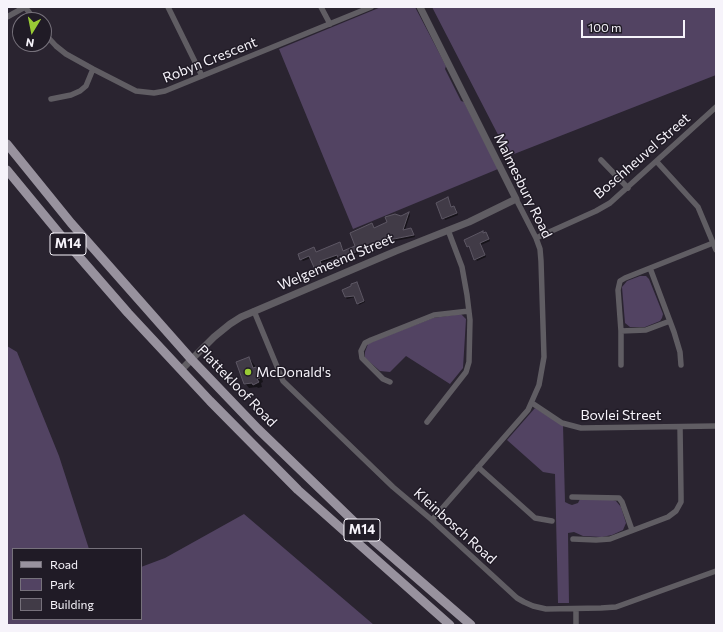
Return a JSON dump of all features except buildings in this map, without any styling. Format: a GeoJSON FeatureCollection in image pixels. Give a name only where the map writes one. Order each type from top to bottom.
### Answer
{"type":"FeatureCollection","features":[{"type":"Feature","properties":{"kind":"main road","name":"Plattekloof Road"},"geometry":{"type":"LineString","coordinates":[[7,144],[71,223],[192,360],[258,429],[373,540],[471,625]]}},
{"type":"Feature","properties":{"kind":"main road","name":"Plattekloof Road"},"geometry":{"type":"LineString","coordinates":[[7,170],[68,244],[128,313],[181,370],[298,490],[450,625]]}},
{"type":"Feature","properties":{"kind":"street"},"geometry":{"type":"LineString","coordinates":[[7,17],[25,7]]}},
{"type":"Feature","properties":{"kind":"street"},"geometry":{"type":"LineString","coordinates":[[168,7],[202,76]]}},
{"type":"Feature","properties":{"kind":"street"},"geometry":{"type":"LineString","coordinates":[[321,7],[330,24]]}},
{"type":"Feature","properties":{"kind":"street","name":"Robyn Crescent"},"geometry":{"type":"LineString","coordinates":[[52,42],[66,54],[94,69],[136,91],[149,93],[165,91],[371,7]]}},
{"type":"Feature","properties":{"kind":"street","name":"Malmesbury Road"},"geometry":{"type":"LineString","coordinates":[[420,7],[536,238],[540,249],[544,357],[539,386],[528,410],[432,520]]}},
{"type":"Feature","properties":{"kind":"street"},"geometry":{"type":"LineString","coordinates":[[51,99],[71,95],[80,91],[86,86],[94,69]]}},
{"type":"Feature","properties":{"kind":"street","name":"Boschheuvel Street"},"geometry":{"type":"LineString","coordinates":[[536,238],[606,206],[657,162],[716,107]]}},
{"type":"Feature","properties":{"kind":"street"},"geometry":{"type":"LineString","coordinates":[[601,160],[628,188]]}},
{"type":"Feature","properties":{"kind":"street"},"geometry":{"type":"LineString","coordinates":[[657,162],[698,207],[716,250]]}},
{"type":"Feature","properties":{"kind":"street","name":"Welgemeend Street"},"geometry":{"type":"LineString","coordinates":[[181,370],[214,337],[230,324],[254,311],[396,250],[469,222],[516,199]]}},
{"type":"Feature","properties":{"kind":"street"},"geometry":{"type":"LineString","coordinates":[[427,422],[466,372],[468,367],[470,327],[469,311],[462,267],[448,230]]}},
{"type":"Feature","properties":{"kind":"street"},"geometry":{"type":"LineString","coordinates":[[621,365],[621,331],[618,290],[620,281],[713,243]]}},
{"type":"Feature","properties":{"kind":"street"},"geometry":{"type":"LineString","coordinates":[[650,268],[680,352],[681,365]]}},
{"type":"Feature","properties":{"kind":"street","name":"Kleinbosch Road"},"geometry":{"type":"LineString","coordinates":[[254,311],[283,381],[393,487],[432,520],[517,598],[524,602],[532,606],[546,609],[609,608],[625,604],[716,571]]}},
{"type":"Feature","properties":{"kind":"street"},"geometry":{"type":"LineString","coordinates":[[390,382],[383,378],[362,358],[361,351],[365,344],[371,340],[434,315],[469,311]]}},
{"type":"Feature","properties":{"kind":"street"},"geometry":{"type":"LineString","coordinates":[[621,331],[646,330],[670,321]]}},
{"type":"Feature","properties":{"kind":"street","name":"Bovlei Street"},"geometry":{"type":"LineString","coordinates":[[532,403],[557,420],[574,427],[716,426]]}},
{"type":"Feature","properties":{"kind":"street"},"geometry":{"type":"LineString","coordinates":[[573,539],[610,539],[668,517],[678,508],[681,496],[680,427]]}},
{"type":"Feature","properties":{"kind":"street"},"geometry":{"type":"LineString","coordinates":[[478,467],[535,518],[552,521]]}},
{"type":"Feature","properties":{"kind":"street"},"geometry":{"type":"LineString","coordinates":[[572,497],[619,498],[622,502],[632,530]]}},
{"type":"Feature","properties":{"kind":"street"},"geometry":{"type":"LineString","coordinates":[[576,609],[576,625]]}},
{"type":"Feature","properties":{"kind":"green space"},"geometry":{"type":"Polygon","coordinates":[[[381,7],[415,7],[446,66],[445,69],[461,101],[464,102],[498,169],[353,229],[279,49],[381,7]]]}},
{"type":"Feature","properties":{"kind":"green space"},"geometry":{"type":"Polygon","coordinates":[[[432,7],[716,7],[716,75],[509,156],[432,7]]]}},
{"type":"Feature","properties":{"kind":"green space"},"geometry":{"type":"Polygon","coordinates":[[[640,276],[646,276],[649,279],[663,314],[660,321],[645,327],[630,327],[625,323],[622,287],[627,281],[640,276]]]}},
{"type":"Feature","properties":{"kind":"green space"},"geometry":{"type":"Polygon","coordinates":[[[461,314],[466,319],[463,368],[450,384],[406,356],[390,372],[380,371],[365,358],[365,352],[368,344],[376,340],[433,318],[461,314]]]}},
{"type":"Feature","properties":{"kind":"green space"},"geometry":{"type":"Polygon","coordinates":[[[7,346],[17,352],[59,456],[89,548],[12,548],[12,620],[142,620],[142,567],[165,558],[244,514],[374,625],[7,625],[7,346]]]}},
{"type":"Feature","properties":{"kind":"green space"},"geometry":{"type":"Polygon","coordinates":[[[535,408],[563,425],[565,502],[572,505],[578,503],[580,499],[616,501],[621,507],[626,523],[623,530],[612,535],[602,537],[583,536],[574,532],[568,533],[569,603],[558,603],[555,474],[543,472],[507,440],[535,408]]]}},
{"type":"Feature","properties":{"kind":"place","name":"McDonald's"},"geometry":{"type":"Point","coordinates":[248,372]}}]}
